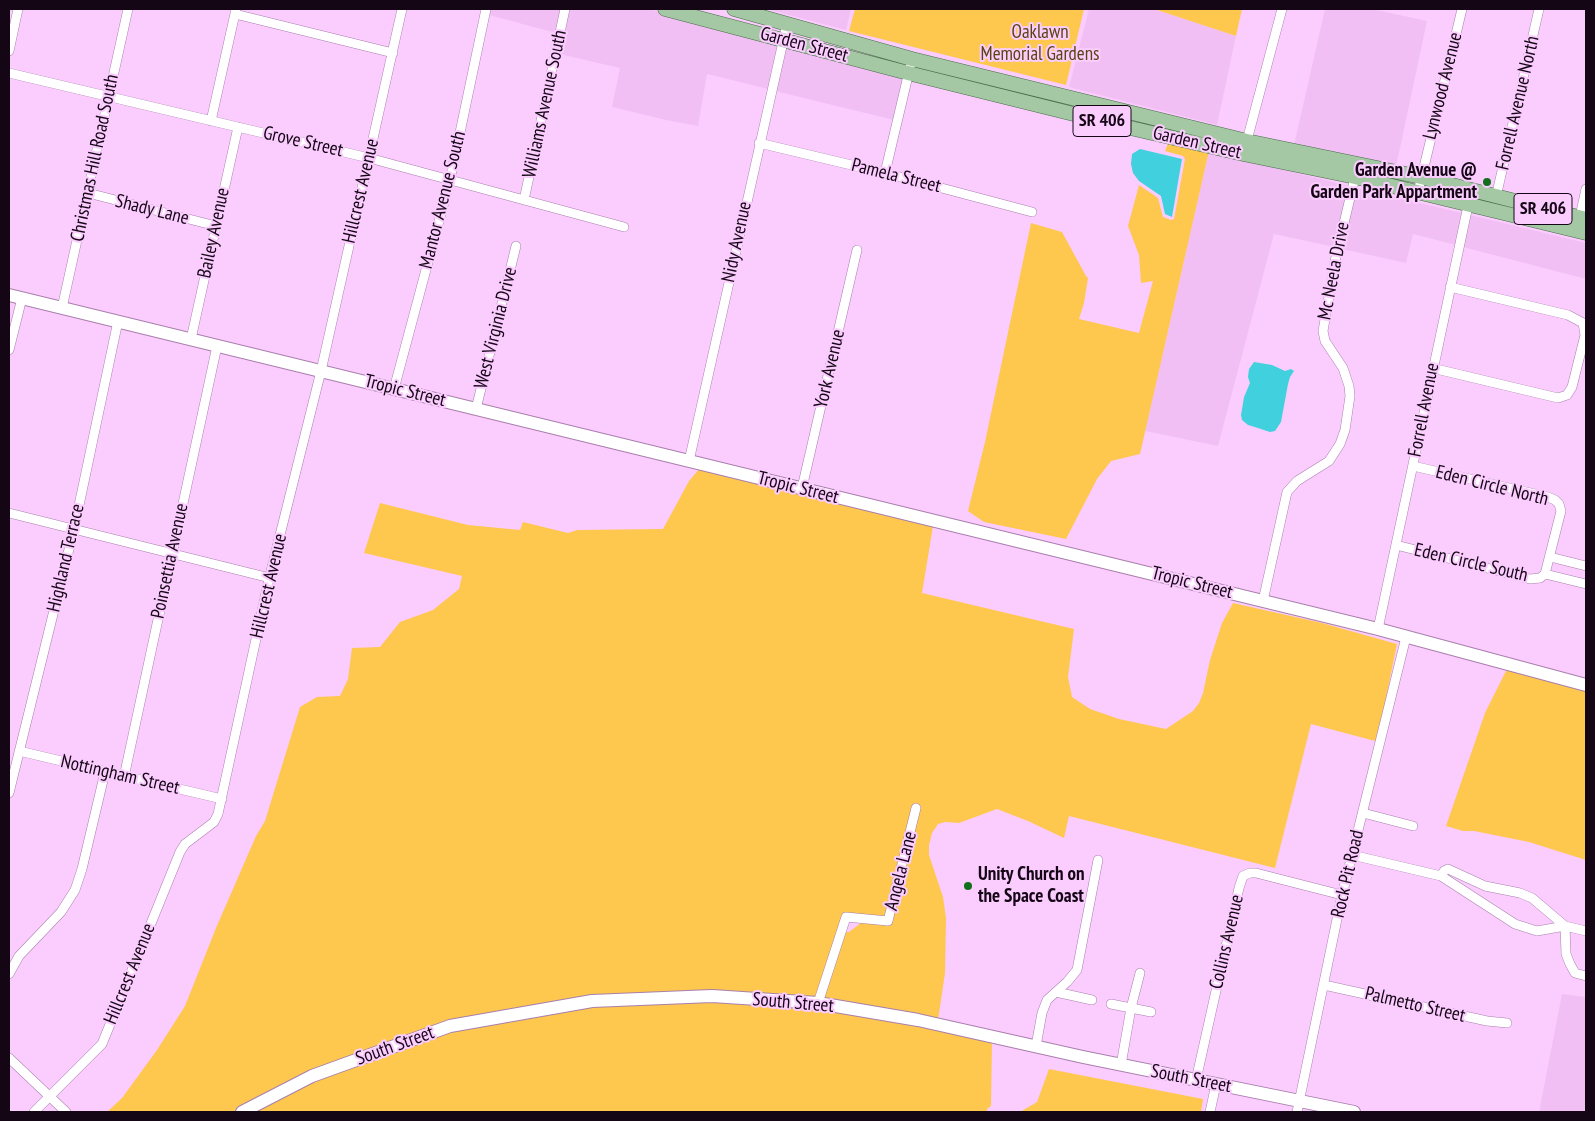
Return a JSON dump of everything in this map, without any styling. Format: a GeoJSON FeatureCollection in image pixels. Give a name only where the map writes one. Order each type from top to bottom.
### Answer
{"type":"FeatureCollection","features":[{"type":"Feature","properties":{"kind":"main road","name":"Garden Street"},"geometry":{"type":"LineString","coordinates":[[664,9],[848,57],[999,80],[1129,112],[1245,148],[1355,177],[1418,192],[1470,197],[1496,197],[1582,225]]}},
{"type":"Feature","properties":{"kind":"main road","name":"Garden Street"},"geometry":{"type":"LineString","coordinates":[[734,9],[853,42],[910,66],[995,94],[1126,126],[1421,177],[1470,197],[1582,225]]}},
{"type":"Feature","properties":{"kind":"street"},"geometry":{"type":"LineString","coordinates":[[9,51],[18,9]]}},
{"type":"Feature","properties":{"kind":"street","name":"Christmas Hill Road South"},"geometry":{"type":"LineString","coordinates":[[62,308],[128,9]]}},
{"type":"Feature","properties":{"kind":"street","name":"Hillcrest Avenue"},"geometry":{"type":"LineString","coordinates":[[34,1112],[102,1044],[180,852],[185,844],[214,822],[222,799],[270,578],[321,371],[402,9]]}},
{"type":"Feature","properties":{"kind":"street","name":"Mantor Avenue South"},"geometry":{"type":"LineString","coordinates":[[394,389],[450,180],[486,9]]}},
{"type":"Feature","properties":{"kind":"street","name":"Williams Avenue South"},"geometry":{"type":"LineString","coordinates":[[524,200],[565,9]]}},
{"type":"Feature","properties":{"kind":"street"},"geometry":{"type":"LineString","coordinates":[[1245,148],[1282,9]]}},
{"type":"Feature","properties":{"kind":"street","name":"Lynwood Avenue"},"geometry":{"type":"LineString","coordinates":[[1418,192],[1462,9]]}},
{"type":"Feature","properties":{"kind":"street","name":"Forrell Avenue North"},"geometry":{"type":"LineString","coordinates":[[1496,197],[1539,9]]}},
{"type":"Feature","properties":{"kind":"street"},"geometry":{"type":"LineString","coordinates":[[211,121],[235,12],[393,53]]}},
{"type":"Feature","properties":{"kind":"street","name":"Nidy Avenue"},"geometry":{"type":"LineString","coordinates":[[689,461],[787,24]]}},
{"type":"Feature","properties":{"kind":"street"},"geometry":{"type":"LineString","coordinates":[[848,57],[853,42]]}},
{"type":"Feature","properties":{"kind":"street"},"geometry":{"type":"LineString","coordinates":[[885,173],[910,66]]}},
{"type":"Feature","properties":{"kind":"street","name":"Grove Street"},"geometry":{"type":"LineString","coordinates":[[9,73],[369,158],[624,227]]}},
{"type":"Feature","properties":{"kind":"street"},"geometry":{"type":"LineString","coordinates":[[995,94],[999,80]]}},
{"type":"Feature","properties":{"kind":"street"},"geometry":{"type":"LineString","coordinates":[[1126,126],[1129,112]]}},
{"type":"Feature","properties":{"kind":"street","name":"Bailey Avenue"},"geometry":{"type":"LineString","coordinates":[[191,339],[238,127]]}},
{"type":"Feature","properties":{"kind":"street","name":"Pamela Street"},"geometry":{"type":"LineString","coordinates":[[759,143],[885,173],[1032,212]]}},
{"type":"Feature","properties":{"kind":"street","name":"Mc Neela Drive"},"geometry":{"type":"LineString","coordinates":[[1263,601],[1287,492],[1297,481],[1329,461],[1340,444],[1345,430],[1350,396],[1349,386],[1343,368],[1325,341],[1323,331],[1337,253],[1355,177]]}},
{"type":"Feature","properties":{"kind":"street"},"geometry":{"type":"LineString","coordinates":[[1582,225],[1586,189]]}},
{"type":"Feature","properties":{"kind":"street","name":"Shady Lane"},"geometry":{"type":"LineString","coordinates":[[88,193],[216,226]]}},
{"type":"Feature","properties":{"kind":"street","name":"Forrell Avenue"},"geometry":{"type":"LineString","coordinates":[[1378,629],[1432,368],[1470,197]]}},
{"type":"Feature","properties":{"kind":"street","name":"West Virginia Drive"},"geometry":{"type":"LineString","coordinates":[[476,409],[516,246]]}},
{"type":"Feature","properties":{"kind":"street","name":"York Avenue"},"geometry":{"type":"LineString","coordinates":[[802,488],[857,250]]}},
{"type":"Feature","properties":{"kind":"street"},"geometry":{"type":"LineString","coordinates":[[1432,368],[1558,398],[1570,391],[1578,367],[1585,331],[1583,323],[1574,317],[1450,287]]}},
{"type":"Feature","properties":{"kind":"street","name":"Tropic Street"},"geometry":{"type":"LineString","coordinates":[[9,295],[1378,629],[1586,685]]}},
{"type":"Feature","properties":{"kind":"street"},"geometry":{"type":"LineString","coordinates":[[9,350],[22,298]]}},
{"type":"Feature","properties":{"kind":"street","name":"Highland Terrace"},"geometry":{"type":"LineString","coordinates":[[9,793],[74,529],[118,321]]}},
{"type":"Feature","properties":{"kind":"street","name":"Poinsettia Avenue"},"geometry":{"type":"LineString","coordinates":[[124,777],[217,346]]}},
{"type":"Feature","properties":{"kind":"street","name":"Eden Circle North"},"geometry":{"type":"LineString","coordinates":[[1413,466],[1555,500],[1559,504],[1561,511],[1545,574]]}},
{"type":"Feature","properties":{"kind":"street"},"geometry":{"type":"LineString","coordinates":[[9,513],[270,578]]}},
{"type":"Feature","properties":{"kind":"street","name":"Eden Circle South"},"geometry":{"type":"LineString","coordinates":[[1396,545],[1530,579],[1540,578],[1545,574]]}},
{"type":"Feature","properties":{"kind":"street"},"geometry":{"type":"LineString","coordinates":[[1550,557],[1586,566]]}},
{"type":"Feature","properties":{"kind":"street"},"geometry":{"type":"LineString","coordinates":[[1545,574],[1586,584]]}},
{"type":"Feature","properties":{"kind":"street","name":"Rock Pit Road"},"geometry":{"type":"LineString","coordinates":[[1298,1107],[1342,895],[1406,637]]}},
{"type":"Feature","properties":{"kind":"street","name":"Nottingham Street"},"geometry":{"type":"LineString","coordinates":[[18,751],[222,799]]}},
{"type":"Feature","properties":{"kind":"street"},"geometry":{"type":"LineString","coordinates":[[9,974],[19,956],[61,912],[75,890],[82,869],[105,772]]}},
{"type":"Feature","properties":{"kind":"street","name":"Angela Lane"},"geometry":{"type":"LineString","coordinates":[[818,1003],[846,917],[888,921],[916,808]]}},
{"type":"Feature","properties":{"kind":"street"},"geometry":{"type":"LineString","coordinates":[[1363,813],[1413,826]]}},
{"type":"Feature","properties":{"kind":"street"},"geometry":{"type":"LineString","coordinates":[[1352,855],[1441,876],[1515,924],[1537,930],[1565,926],[1586,931]]}},
{"type":"Feature","properties":{"kind":"street"},"geometry":{"type":"LineString","coordinates":[[1036,1046],[1047,1000],[1077,970],[1098,860]]}},
{"type":"Feature","properties":{"kind":"street"},"geometry":{"type":"LineString","coordinates":[[1441,876],[1448,869],[1485,886],[1520,893],[1532,898],[1565,926],[1566,954],[1570,964],[1575,972],[1586,976]]}},
{"type":"Feature","properties":{"kind":"street","name":"Collins Avenue"},"geometry":{"type":"LineString","coordinates":[[1196,1080],[1243,876],[1256,873],[1342,895]]}},
{"type":"Feature","properties":{"kind":"street"},"geometry":{"type":"LineString","coordinates":[[1121,1065],[1131,1008],[1140,973]]}},
{"type":"Feature","properties":{"kind":"street","name":"Palmetto Street"},"geometry":{"type":"LineString","coordinates":[[1324,985],[1487,1021],[1507,1023]]}},
{"type":"Feature","properties":{"kind":"street"},"geometry":{"type":"LineString","coordinates":[[1056,992],[1092,1000]]}},
{"type":"Feature","properties":{"kind":"street","name":"South Street"},"geometry":{"type":"LineString","coordinates":[[242,1112],[312,1076],[450,1026],[592,1001],[712,996],[818,1003],[918,1020],[1216,1084],[1298,1107],[1354,1112]]}},
{"type":"Feature","properties":{"kind":"street"},"geometry":{"type":"LineString","coordinates":[[1111,1004],[1151,1012]]}},
{"type":"Feature","properties":{"kind":"street"},"geometry":{"type":"LineString","coordinates":[[9,1058],[66,1112]]}},
{"type":"Feature","properties":{"kind":"street"},"geometry":{"type":"LineString","coordinates":[[1210,1112],[1216,1084]]}},
{"type":"Feature","properties":{"kind":"shaded area"},"geometry":{"type":"Polygon","coordinates":[[[490,9],[561,9],[556,33],[489,15],[490,9]]]}},
{"type":"Feature","properties":{"kind":"shaded area"},"geometry":{"type":"Polygon","coordinates":[[[569,9],[649,9],[779,42],[768,89],[707,74],[698,126],[612,107],[620,68],[559,54],[569,9]]]}},
{"type":"Feature","properties":{"kind":"shaded area"},"geometry":{"type":"Polygon","coordinates":[[[766,9],[851,9],[846,30],[766,9]]]}},
{"type":"Feature","properties":{"kind":"shaded area"},"geometry":{"type":"Polygon","coordinates":[[[1089,9],[1154,9],[1236,36],[1217,125],[1069,87],[1089,9]]]}},
{"type":"Feature","properties":{"kind":"shaded area"},"geometry":{"type":"Polygon","coordinates":[[[1325,9],[1372,9],[1427,21],[1396,167],[1294,145],[1325,9]]]}},
{"type":"Feature","properties":{"kind":"shaded area"},"geometry":{"type":"Polygon","coordinates":[[[786,44],[904,76],[894,120],[775,91],[786,44]]]}},
{"type":"Feature","properties":{"kind":"shaded area"},"geometry":{"type":"Polygon","coordinates":[[[1140,149],[1182,159],[1172,217],[1165,214],[1161,196],[1139,181],[1133,173],[1131,164],[1132,154],[1140,149]]]}},
{"type":"Feature","properties":{"kind":"shaded area"},"geometry":{"type":"Polygon","coordinates":[[[1209,151],[1349,186],[1334,247],[1274,234],[1218,446],[1145,431],[1209,151]]]}},
{"type":"Feature","properties":{"kind":"shaded area"},"geometry":{"type":"Polygon","coordinates":[[[1356,188],[1462,213],[1456,245],[1413,234],[1406,263],[1342,249],[1356,188]]]}},
{"type":"Feature","properties":{"kind":"shaded area"},"geometry":{"type":"Polygon","coordinates":[[[1470,215],[1586,243],[1586,279],[1463,247],[1470,215]]]}},
{"type":"Feature","properties":{"kind":"shaded area"},"geometry":{"type":"Polygon","coordinates":[[[1254,362],[1272,365],[1285,371],[1291,369],[1294,371],[1288,384],[1281,422],[1275,431],[1270,432],[1248,425],[1242,420],[1244,397],[1250,383],[1248,377],[1249,369],[1254,362]]]}},
{"type":"Feature","properties":{"kind":"shaded area"},"geometry":{"type":"Polygon","coordinates":[[[1562,994],[1586,997],[1586,1112],[1539,1112],[1562,994]]]}},
{"type":"Feature","properties":{"kind":"green space","name":"Oaklawn Memorial Gardens"},"geometry":{"type":"Polygon","coordinates":[[[855,9],[1084,9],[1066,85],[849,31],[855,9]]]}},
{"type":"Feature","properties":{"kind":"green space"},"geometry":{"type":"Polygon","coordinates":[[[1154,9],[1242,9],[1236,36],[1154,9]]]}},
{"type":"Feature","properties":{"kind":"green space"},"geometry":{"type":"Polygon","coordinates":[[[1169,141],[1209,151],[1140,454],[1111,461],[1097,479],[1066,539],[984,522],[968,511],[985,442],[1031,223],[1062,232],[1088,278],[1079,319],[1139,333],[1153,281],[1141,283],[1139,255],[1128,226],[1139,185],[1158,198],[1163,217],[1171,220],[1174,219],[1185,159],[1183,156],[1165,151],[1169,141]]]}},
{"type":"Feature","properties":{"kind":"green space"},"geometry":{"type":"Polygon","coordinates":[[[700,468],[933,526],[922,593],[1074,629],[1068,677],[1072,697],[1090,709],[1119,719],[1166,729],[1193,711],[1203,693],[1210,660],[1222,623],[1233,603],[1322,623],[1397,644],[1381,722],[1375,741],[1311,724],[1275,868],[1069,816],[1064,838],[997,809],[959,823],[945,822],[938,824],[932,833],[929,855],[943,897],[946,918],[945,973],[938,1020],[823,999],[845,932],[849,932],[861,923],[892,922],[921,806],[914,803],[885,916],[847,913],[815,998],[712,992],[450,1022],[311,1072],[234,1112],[107,1112],[122,1098],[157,1050],[185,1006],[216,928],[256,836],[265,821],[300,707],[317,697],[340,696],[348,679],[352,648],[380,647],[400,622],[433,610],[459,589],[462,576],[364,553],[380,503],[468,525],[520,530],[523,522],[568,533],[577,530],[663,529],[689,481],[700,468]]]}},
{"type":"Feature","properties":{"kind":"green space"},"geometry":{"type":"Polygon","coordinates":[[[1510,669],[1586,689],[1586,860],[1529,842],[1474,831],[1463,831],[1446,826],[1485,713],[1506,671],[1510,669]]]}},
{"type":"Feature","properties":{"kind":"green space"},"geometry":{"type":"Polygon","coordinates":[[[711,1000],[820,1007],[992,1041],[991,1106],[987,1109],[987,1112],[251,1112],[313,1080],[451,1030],[592,1005],[711,1000]]]}},
{"type":"Feature","properties":{"kind":"green space"},"geometry":{"type":"Polygon","coordinates":[[[1049,1069],[1203,1099],[1201,1112],[1020,1112],[1037,1102],[1049,1069]]]}},
{"type":"Feature","properties":{"kind":"place","name":"Garden Avenue @ Garden Park Appartment"},"geometry":{"type":"Point","coordinates":[1487,182]}},
{"type":"Feature","properties":{"kind":"place","name":"Unity Church on the Space Coast"},"geometry":{"type":"Point","coordinates":[968,886]}}]}
